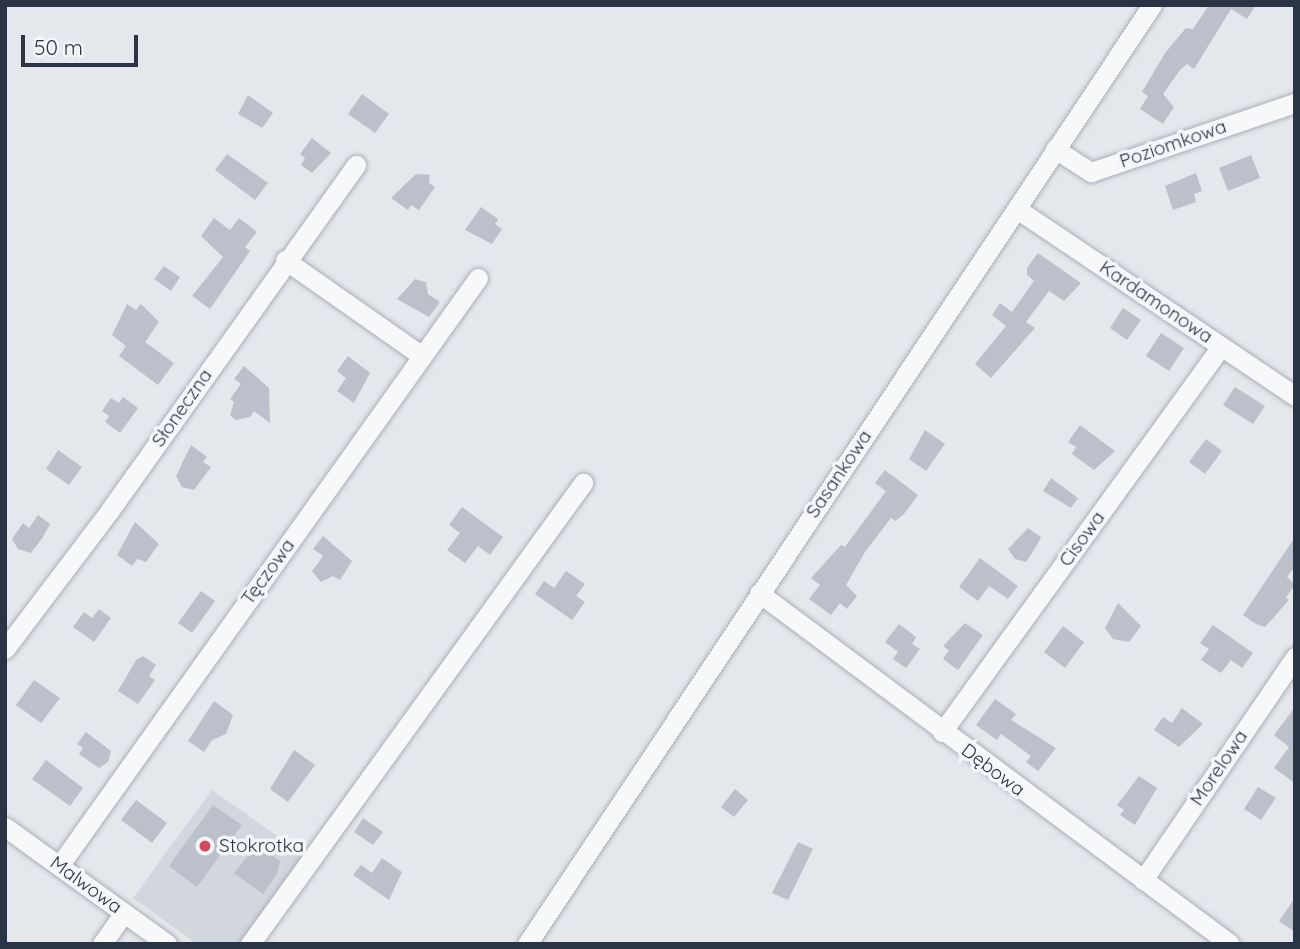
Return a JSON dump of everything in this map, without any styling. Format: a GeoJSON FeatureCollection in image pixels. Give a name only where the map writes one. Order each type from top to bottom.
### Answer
{"type":"FeatureCollection","features":[{"type":"Feature","properties":{"kind":"street","name":"Sasankowa"},"geometry":{"type":"LineString","coordinates":[[527,944],[1152,5]]}},
{"type":"Feature","properties":{"kind":"street","name":"Poziomkowa"},"geometry":{"type":"LineString","coordinates":[[1055,149],[1091,172],[1295,103]]}},
{"type":"Feature","properties":{"kind":"street","name":"Słoneczna"},"geometry":{"type":"LineString","coordinates":[[5,649],[110,510],[285,260],[356,165]]}},
{"type":"Feature","properties":{"kind":"street","name":"Kardamonowa"},"geometry":{"type":"LineString","coordinates":[[1017,209],[1295,397]]}},
{"type":"Feature","properties":{"kind":"street"},"geometry":{"type":"LineString","coordinates":[[285,260],[422,356]]}},
{"type":"Feature","properties":{"kind":"street","name":"Tęczowa"},"geometry":{"type":"LineString","coordinates":[[58,866],[478,278]]}},
{"type":"Feature","properties":{"kind":"street","name":"Cisowa"},"geometry":{"type":"LineString","coordinates":[[942,732],[1221,346]]}},
{"type":"Feature","properties":{"kind":"street"},"geometry":{"type":"LineString","coordinates":[[250,944],[583,483]]}},
{"type":"Feature","properties":{"kind":"street","name":"Dębowa"},"geometry":{"type":"LineString","coordinates":[[759,593],[942,732],[1230,944]]}},
{"type":"Feature","properties":{"kind":"street","name":"Morelowa"},"geometry":{"type":"LineString","coordinates":[[1143,880],[1295,657]]}},
{"type":"Feature","properties":{"kind":"street","name":"Malwowa"},"geometry":{"type":"LineString","coordinates":[[5,827],[167,944]]}},
{"type":"Feature","properties":{"kind":"street"},"geometry":{"type":"LineString","coordinates":[[102,944],[124,913]]}},
{"type":"Feature","properties":{"kind":"shaded area"},"geometry":{"type":"Polygon","coordinates":[[[212,790],[304,855],[241,944],[197,944],[133,898],[212,790]]]}},
{"type":"Feature","properties":{"kind":"building"},"geometry":{"type":"Polygon","coordinates":[[[1209,5],[1256,5],[1247,19],[1231,9],[1194,69],[1187,64],[1180,70],[1163,94],[1174,107],[1163,124],[1140,109],[1148,96],[1142,92],[1165,53],[1186,28],[1193,29],[1209,5]]]}},
{"type":"Feature","properties":{"kind":"building"},"geometry":{"type":"Polygon","coordinates":[[[362,94],[389,114],[375,133],[348,114],[362,94]]]}},
{"type":"Feature","properties":{"kind":"building"},"geometry":{"type":"Polygon","coordinates":[[[248,95],[273,113],[262,128],[238,114],[248,95]]]}},
{"type":"Feature","properties":{"kind":"building"},"geometry":{"type":"Polygon","coordinates":[[[312,138],[331,153],[312,173],[301,165],[305,158],[300,154],[312,138]]]}},
{"type":"Feature","properties":{"kind":"building"},"geometry":{"type":"Polygon","coordinates":[[[227,154],[268,183],[255,200],[215,170],[227,154]]]}},
{"type":"Feature","properties":{"kind":"building"},"geometry":{"type":"Polygon","coordinates":[[[1251,155],[1260,178],[1228,191],[1219,168],[1251,155]]]}},
{"type":"Feature","properties":{"kind":"building"},"geometry":{"type":"Polygon","coordinates":[[[1196,173],[1202,191],[1194,194],[1196,202],[1173,210],[1165,186],[1196,173]]]}},
{"type":"Feature","properties":{"kind":"building"},"geometry":{"type":"Polygon","coordinates":[[[416,174],[430,175],[429,183],[435,187],[419,210],[411,205],[408,210],[391,198],[416,174]]]}},
{"type":"Feature","properties":{"kind":"building"},"geometry":{"type":"Polygon","coordinates":[[[481,207],[498,219],[495,224],[502,229],[492,244],[465,230],[481,207]]]}},
{"type":"Feature","properties":{"kind":"building"},"geometry":{"type":"Polygon","coordinates":[[[214,218],[230,230],[239,218],[257,232],[245,247],[250,251],[210,309],[192,296],[223,257],[201,236],[214,218]]]}},
{"type":"Feature","properties":{"kind":"building"},"geometry":{"type":"Polygon","coordinates":[[[1038,253],[1081,283],[1064,301],[1049,291],[1026,322],[1035,328],[991,378],[975,364],[1006,326],[992,315],[1000,303],[1012,312],[1034,281],[1027,275],[1027,268],[1038,253]]]}},
{"type":"Feature","properties":{"kind":"building"},"geometry":{"type":"Polygon","coordinates":[[[164,266],[180,277],[171,291],[154,279],[164,266]]]}},
{"type":"Feature","properties":{"kind":"building"},"geometry":{"type":"Polygon","coordinates":[[[415,279],[426,282],[428,294],[440,302],[429,317],[397,299],[415,279]]]}},
{"type":"Feature","properties":{"kind":"building"},"geometry":{"type":"Polygon","coordinates":[[[127,304],[136,310],[141,304],[159,322],[145,342],[174,363],[158,385],[119,356],[126,346],[112,335],[127,304]]]}},
{"type":"Feature","properties":{"kind":"building"},"geometry":{"type":"Polygon","coordinates":[[[1123,308],[1141,320],[1127,340],[1110,328],[1123,308]]]}},
{"type":"Feature","properties":{"kind":"building"},"geometry":{"type":"Polygon","coordinates":[[[1161,333],[1184,348],[1169,371],[1146,356],[1161,333]]]}},
{"type":"Feature","properties":{"kind":"building"},"geometry":{"type":"Polygon","coordinates":[[[348,356],[370,373],[354,403],[337,391],[346,378],[337,371],[348,356]]]}},
{"type":"Feature","properties":{"kind":"building"},"geometry":{"type":"Polygon","coordinates":[[[244,366],[269,388],[270,423],[254,411],[250,417],[236,420],[230,415],[234,402],[230,399],[241,384],[234,379],[244,366]]]}},
{"type":"Feature","properties":{"kind":"building"},"geometry":{"type":"Polygon","coordinates":[[[1235,387],[1265,406],[1253,424],[1223,405],[1235,387]]]}},
{"type":"Feature","properties":{"kind":"building"},"geometry":{"type":"Polygon","coordinates":[[[123,397],[138,408],[120,433],[105,422],[109,416],[102,411],[111,398],[119,403],[123,397]]]}},
{"type":"Feature","properties":{"kind":"building"},"geometry":{"type":"Polygon","coordinates":[[[1080,425],[1115,451],[1094,470],[1072,454],[1076,447],[1068,442],[1080,425]]]}},
{"type":"Feature","properties":{"kind":"building"},"geometry":{"type":"Polygon","coordinates":[[[925,430],[945,444],[926,471],[909,459],[925,430]]]}},
{"type":"Feature","properties":{"kind":"building"},"geometry":{"type":"Polygon","coordinates":[[[1206,439],[1222,451],[1205,474],[1189,462],[1206,439]]]}},
{"type":"Feature","properties":{"kind":"building"},"geometry":{"type":"Polygon","coordinates":[[[191,445],[207,457],[203,462],[211,467],[194,490],[182,487],[176,476],[191,445]]]}},
{"type":"Feature","properties":{"kind":"building"},"geometry":{"type":"Polygon","coordinates":[[[58,450],[82,467],[69,485],[46,469],[58,450]]]}},
{"type":"Feature","properties":{"kind":"building"},"geometry":{"type":"Polygon","coordinates":[[[885,470],[918,495],[904,514],[895,521],[891,518],[865,552],[846,585],[857,596],[847,609],[840,603],[831,615],[809,599],[820,585],[811,578],[841,545],[845,547],[886,491],[875,483],[885,470]]]}},
{"type":"Feature","properties":{"kind":"building"},"geometry":{"type":"Polygon","coordinates":[[[1051,478],[1078,498],[1071,508],[1043,491],[1051,478]]]}},
{"type":"Feature","properties":{"kind":"building"},"geometry":{"type":"Polygon","coordinates":[[[462,507],[503,537],[490,555],[478,546],[465,563],[447,550],[460,533],[449,525],[462,507]]]}},
{"type":"Feature","properties":{"kind":"building"},"geometry":{"type":"Polygon","coordinates":[[[38,515],[50,524],[43,537],[31,553],[18,549],[12,539],[23,523],[29,528],[38,515]]]}},
{"type":"Feature","properties":{"kind":"building"},"geometry":{"type":"Polygon","coordinates":[[[135,522],[159,544],[146,562],[137,559],[132,566],[117,555],[135,522]]]}},
{"type":"Feature","properties":{"kind":"building"},"geometry":{"type":"Polygon","coordinates":[[[1028,528],[1041,537],[1026,562],[1015,559],[1008,549],[1028,528]]]}},
{"type":"Feature","properties":{"kind":"building"},"geometry":{"type":"Polygon","coordinates":[[[323,536],[352,561],[340,580],[333,576],[321,582],[312,571],[323,556],[313,549],[323,536]]]}},
{"type":"Feature","properties":{"kind":"building"},"geometry":{"type":"Polygon","coordinates":[[[1295,537],[1295,566],[1287,577],[1295,584],[1286,598],[1289,600],[1265,627],[1256,624],[1243,615],[1295,537]]]}},
{"type":"Feature","properties":{"kind":"building"},"geometry":{"type":"Polygon","coordinates":[[[980,558],[1018,586],[1008,599],[989,586],[978,601],[959,587],[980,558]]]}},
{"type":"Feature","properties":{"kind":"building"},"geometry":{"type":"Polygon","coordinates":[[[566,571],[585,584],[576,596],[585,602],[572,620],[535,594],[544,581],[554,588],[566,571]]]}},
{"type":"Feature","properties":{"kind":"building"},"geometry":{"type":"Polygon","coordinates":[[[201,591],[215,601],[192,633],[178,623],[201,591]]]}},
{"type":"Feature","properties":{"kind":"building"},"geometry":{"type":"Polygon","coordinates":[[[1118,603],[1141,626],[1129,642],[1113,639],[1105,628],[1118,603]]]}},
{"type":"Feature","properties":{"kind":"building"},"geometry":{"type":"Polygon","coordinates":[[[99,609],[111,618],[94,642],[73,627],[84,612],[92,618],[99,609]]]}},
{"type":"Feature","properties":{"kind":"building"},"geometry":{"type":"Polygon","coordinates":[[[965,623],[983,635],[958,670],[943,659],[949,650],[943,646],[965,623]]]}},
{"type":"Feature","properties":{"kind":"building"},"geometry":{"type":"Polygon","coordinates":[[[899,624],[916,637],[912,644],[920,649],[906,668],[893,659],[898,652],[885,642],[899,624]]]}},
{"type":"Feature","properties":{"kind":"building"},"geometry":{"type":"Polygon","coordinates":[[[1213,625],[1253,653],[1242,668],[1231,660],[1221,673],[1201,660],[1209,649],[1200,643],[1213,625]]]}},
{"type":"Feature","properties":{"kind":"building"},"geometry":{"type":"Polygon","coordinates":[[[1063,626],[1084,642],[1065,668],[1044,652],[1063,626]]]}},
{"type":"Feature","properties":{"kind":"building"},"geometry":{"type":"Polygon","coordinates":[[[143,656],[156,665],[149,676],[155,680],[138,704],[118,691],[136,660],[143,656]]]}},
{"type":"Feature","properties":{"kind":"building"},"geometry":{"type":"Polygon","coordinates":[[[34,680],[60,698],[41,723],[16,705],[34,680]]]}},
{"type":"Feature","properties":{"kind":"building"},"geometry":{"type":"Polygon","coordinates":[[[995,699],[1016,714],[1011,720],[1056,748],[1038,771],[1026,762],[1031,756],[1001,734],[997,740],[976,725],[995,699]]]}},
{"type":"Feature","properties":{"kind":"building"},"geometry":{"type":"Polygon","coordinates":[[[214,701],[233,715],[226,734],[212,740],[204,752],[188,741],[214,701]]]}},
{"type":"Feature","properties":{"kind":"building"},"geometry":{"type":"Polygon","coordinates":[[[1295,707],[1295,783],[1274,768],[1289,747],[1274,735],[1295,707]]]}},
{"type":"Feature","properties":{"kind":"building"},"geometry":{"type":"Polygon","coordinates":[[[1182,708],[1203,724],[1179,747],[1154,730],[1163,717],[1172,723],[1182,708]]]}},
{"type":"Feature","properties":{"kind":"building"},"geometry":{"type":"Polygon","coordinates":[[[86,732],[111,751],[108,762],[99,768],[79,754],[83,748],[77,744],[86,732]]]}},
{"type":"Feature","properties":{"kind":"building"},"geometry":{"type":"Polygon","coordinates":[[[294,750],[315,765],[288,802],[270,789],[294,750]]]}},
{"type":"Feature","properties":{"kind":"building"},"geometry":{"type":"Polygon","coordinates":[[[46,760],[83,788],[70,806],[32,779],[46,760]]]}},
{"type":"Feature","properties":{"kind":"building"},"geometry":{"type":"Polygon","coordinates":[[[1139,776],[1157,788],[1135,825],[1120,815],[1124,810],[1117,805],[1139,776]]]}},
{"type":"Feature","properties":{"kind":"building"},"geometry":{"type":"Polygon","coordinates":[[[1258,787],[1276,798],[1261,820],[1244,809],[1258,787]]]}},
{"type":"Feature","properties":{"kind":"building"},"geometry":{"type":"Polygon","coordinates":[[[735,789],[748,800],[734,817],[721,807],[735,789]]]}},
{"type":"Feature","properties":{"kind":"building"},"geometry":{"type":"Polygon","coordinates":[[[136,800],[167,823],[152,843],[121,820],[136,800]]]}},
{"type":"Feature","properties":{"kind":"building","name":"Stokrotka"},"geometry":{"type":"Polygon","coordinates":[[[213,805],[242,825],[197,887],[169,866],[213,805]]]}},
{"type":"Feature","properties":{"kind":"building"},"geometry":{"type":"Polygon","coordinates":[[[363,818],[383,832],[373,845],[354,832],[363,818]]]}},
{"type":"Feature","properties":{"kind":"building"},"geometry":{"type":"Polygon","coordinates":[[[798,842],[813,849],[788,900],[772,893],[798,842]]]}},
{"type":"Feature","properties":{"kind":"building"},"geometry":{"type":"Polygon","coordinates":[[[263,849],[280,861],[277,874],[263,894],[234,873],[251,852],[257,857],[263,849]]]}},
{"type":"Feature","properties":{"kind":"building"},"geometry":{"type":"Polygon","coordinates":[[[382,858],[402,872],[389,900],[353,875],[361,865],[372,873],[382,858]]]}},
{"type":"Feature","properties":{"kind":"building"},"geometry":{"type":"Polygon","coordinates":[[[1295,898],[1295,932],[1279,921],[1295,898]]]}},
{"type":"Feature","properties":{"kind":"place","name":"Stokrotka"},"geometry":{"type":"Point","coordinates":[205,846]}}]}
